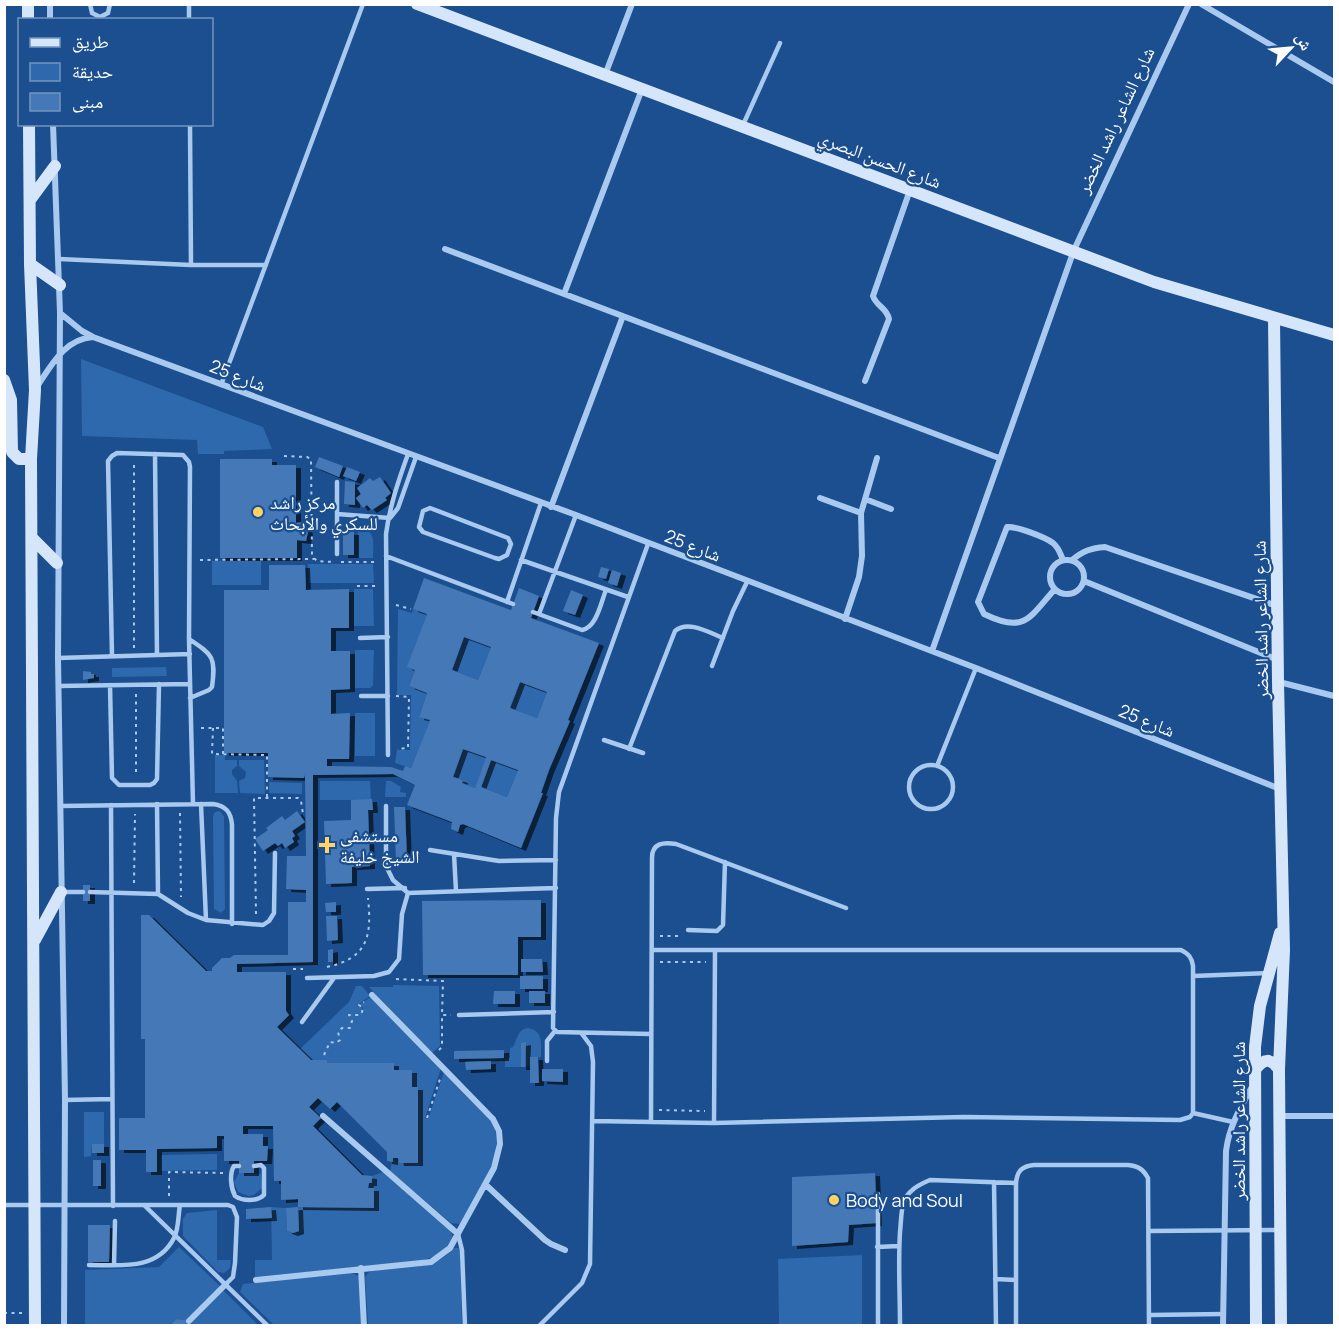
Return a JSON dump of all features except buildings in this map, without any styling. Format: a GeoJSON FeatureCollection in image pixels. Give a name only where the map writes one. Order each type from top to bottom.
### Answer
{"type":"FeatureCollection","features":[{"type":"Feature","properties":{"kind":"street","name":"شارع الحسن البصري"},"geometry":{"type":"LineString","coordinates":[[417,4],[1155,282],[1335,335]]}},
{"type":"Feature","properties":{"kind":"street"},"geometry":{"type":"LineString","coordinates":[[605,75],[632,4]]}},
{"type":"Feature","properties":{"kind":"street","name":"شارع الشاعر راشد الخضر"},"geometry":{"type":"LineString","coordinates":[[932,651],[1074,250],[1189,4]]}},
{"type":"Feature","properties":{"kind":"street"},"geometry":{"type":"LineString","coordinates":[[1201,4],[1335,82]]}},
{"type":"Feature","properties":{"kind":"street"},"geometry":{"type":"LineString","coordinates":[[564,294],[642,88]]}},
{"type":"Feature","properties":{"kind":"street"},"geometry":{"type":"LineString","coordinates":[[29,126],[34,390],[31,459],[35,1326]]}},
{"type":"Feature","properties":{"kind":"street"},"geometry":{"type":"LineString","coordinates":[[53,126],[60,285],[57,563],[65,1100],[64,1326]]}},
{"type":"Feature","properties":{"kind":"street"},"geometry":{"type":"LineString","coordinates":[[30,200],[55,166]]}},
{"type":"Feature","properties":{"kind":"street"},"geometry":{"type":"LineString","coordinates":[[865,381],[889,319],[888,314],[874,302],[873,296],[910,190]]}},
{"type":"Feature","properties":{"kind":"street"},"geometry":{"type":"LineString","coordinates":[[445,249],[999,458]]}},
{"type":"Feature","properties":{"kind":"street"},"geometry":{"type":"LineString","coordinates":[[30,264],[60,285]]}},
{"type":"Feature","properties":{"kind":"street","name":"شارع 25"},"geometry":{"type":"LineString","coordinates":[[60,314],[93,337],[576,515],[976,668],[1280,789]]}},
{"type":"Feature","properties":{"kind":"street"},"geometry":{"type":"LineString","coordinates":[[551,507],[623,316]]}},
{"type":"Feature","properties":{"kind":"street","name":"شارع الشاعر راشد الخضر"},"geometry":{"type":"LineString","coordinates":[[1274,318],[1284,976],[1279,1069],[1281,1326]]}},
{"type":"Feature","properties":{"kind":"street"},"geometry":{"type":"LineString","coordinates":[[34,390],[59,354],[78,340],[93,337]]}},
{"type":"Feature","properties":{"kind":"street"},"geometry":{"type":"LineString","coordinates":[[4,380],[11,400],[12,452],[20,459],[31,459]]}},
{"type":"Feature","properties":{"kind":"street"},"geometry":{"type":"LineString","coordinates":[[845,619],[859,577],[862,556],[861,513],[877,458]]}},
{"type":"Feature","properties":{"kind":"street"},"geometry":{"type":"LineString","coordinates":[[820,498],[861,513]]}},
{"type":"Feature","properties":{"kind":"street"},"geometry":{"type":"LineString","coordinates":[[864,499],[891,509]]}},
{"type":"Feature","properties":{"kind":"street"},"geometry":{"type":"LineString","coordinates":[[1055,589],[1026,621],[1020,624],[1007,623],[984,614],[978,602],[1007,527],[1014,527],[1049,540],[1059,550],[1063,560]]}},
{"type":"Feature","properties":{"kind":"street"},"geometry":{"type":"LineString","coordinates":[[32,538],[57,563]]}},
{"type":"Feature","properties":{"kind":"street"},"geometry":{"type":"LineString","coordinates":[[1072,560],[1082,552],[1105,547],[1278,606]]}},
{"type":"Feature","properties":{"kind":"street"},"geometry":{"type":"LineString","coordinates":[[1063,560],[1072,560],[1080,564],[1084,572],[1084,581],[1080,589],[1072,594],[1063,594],[1055,589],[1051,581],[1051,572],[1055,564],[1063,560]]}},
{"type":"Feature","properties":{"kind":"street"},"geometry":{"type":"LineString","coordinates":[[1084,581],[1278,660]]}},
{"type":"Feature","properties":{"kind":"street"},"geometry":{"type":"LineString","coordinates":[[1278,682],[1335,696]]}},
{"type":"Feature","properties":{"kind":"street"},"geometry":{"type":"LineString","coordinates":[[34,941],[62,892]]}},
{"type":"Feature","properties":{"kind":"street","name":"شارع الشاعر راشد الخضر"},"geometry":{"type":"LineString","coordinates":[[1256,1326],[1255,1076],[1257,1026],[1283,920]]}},
{"type":"Feature","properties":{"kind":"street"},"geometry":{"type":"LineString","coordinates":[[256,1280],[431,1262],[450,1248],[486,1185],[498,1156],[499,1131],[489,1114],[372,995]]}},
{"type":"Feature","properties":{"kind":"street"},"geometry":{"type":"LineString","coordinates":[[1223,1326],[1228,1138],[1233,1122],[1263,1061],[1267,1059],[1272,1061],[1279,1069]]}},
{"type":"Feature","properties":{"kind":"street"},"geometry":{"type":"LineString","coordinates":[[323,1116],[458,1234]]}},
{"type":"Feature","properties":{"kind":"street"},"geometry":{"type":"LineString","coordinates":[[1279,1116],[1335,1116]]}},
{"type":"Feature","properties":{"kind":"street"},"geometry":{"type":"LineString","coordinates":[[486,1185],[551,1244],[565,1250]]}},
{"type":"Feature","properties":{"kind":"street"},"geometry":{"type":"LineString","coordinates":[[361,1268],[364,1326]]}},
{"type":"Feature","properties":{"kind":"street"},"geometry":{"type":"LineString","coordinates":[[189,1321],[226,1284]]}},
{"type":"Feature","properties":{"kind":"lane"},"geometry":{"type":"LineString","coordinates":[[90,4],[92,14],[99,18],[108,13],[110,4]]}},
{"type":"Feature","properties":{"kind":"lane"},"geometry":{"type":"LineString","coordinates":[[221,385],[363,4]]}},
{"type":"Feature","properties":{"kind":"lane"},"geometry":{"type":"LineString","coordinates":[[743,127],[780,43]]}},
{"type":"Feature","properties":{"kind":"lane"},"geometry":{"type":"LineString","coordinates":[[190,126],[191,265]]}},
{"type":"Feature","properties":{"kind":"lane"},"geometry":{"type":"LineString","coordinates":[[59,259],[266,266]]}},
{"type":"Feature","properties":{"kind":"lane"},"geometry":{"type":"LineString","coordinates":[[112,656],[108,461],[117,453],[183,455],[189,462],[189,639],[193,804]]}},
{"type":"Feature","properties":{"kind":"lane"},"geometry":{"type":"LineString","coordinates":[[155,454],[157,655]]}},
{"type":"Feature","properties":{"kind":"lane"},"geometry":{"type":"LineString","coordinates":[[388,752],[386,534],[390,518],[389,507],[408,454]]}},
{"type":"Feature","properties":{"kind":"lane"},"geometry":{"type":"LineString","coordinates":[[390,518],[398,508],[416,457]]}},
{"type":"Feature","properties":{"kind":"lane"},"geometry":{"type":"LineString","coordinates":[[337,482],[337,554]]}},
{"type":"Feature","properties":{"kind":"lane"},"geometry":{"type":"LineString","coordinates":[[507,602],[541,503]]}},
{"type":"Feature","properties":{"kind":"lane"},"geometry":{"type":"LineString","coordinates":[[430,508],[505,537],[510,541],[510,550],[507,555],[499,559],[423,532],[419,524],[422,515],[430,508]]}},
{"type":"Feature","properties":{"kind":"lane"},"geometry":{"type":"LineString","coordinates":[[337,514],[390,518]]}},
{"type":"Feature","properties":{"kind":"lane"},"geometry":{"type":"LineString","coordinates":[[576,515],[536,613],[582,630],[587,629],[593,622],[606,590]]}},
{"type":"Feature","properties":{"kind":"lane"},"geometry":{"type":"LineString","coordinates":[[547,1061],[547,1041],[555,1031],[557,805],[560,786],[648,544]]}},
{"type":"Feature","properties":{"kind":"lane"},"geometry":{"type":"LineString","coordinates":[[510,550],[554,572],[628,597]]}},
{"type":"Feature","properties":{"kind":"lane"},"geometry":{"type":"LineString","coordinates":[[386,559],[513,604]]}},
{"type":"Feature","properties":{"kind":"lane"},"geometry":{"type":"LineString","coordinates":[[712,666],[747,582]]}},
{"type":"Feature","properties":{"kind":"lane"},"geometry":{"type":"LineString","coordinates":[[629,749],[675,631],[680,626],[687,625],[723,638]]}},
{"type":"Feature","properties":{"kind":"lane"},"geometry":{"type":"LineString","coordinates":[[360,638],[388,637]]}},
{"type":"Feature","properties":{"kind":"lane"},"geometry":{"type":"LineString","coordinates":[[189,639],[210,654],[213,662],[212,687],[190,698]]}},
{"type":"Feature","properties":{"kind":"lane"},"geometry":{"type":"LineString","coordinates":[[58,658],[190,654]]}},
{"type":"Feature","properties":{"kind":"lane"},"geometry":{"type":"LineString","coordinates":[[937,766],[976,668]]}},
{"type":"Feature","properties":{"kind":"lane"},"geometry":{"type":"LineString","coordinates":[[110,685],[112,778],[119,785],[136,786],[150,785],[157,779],[159,684]]}},
{"type":"Feature","properties":{"kind":"lane"},"geometry":{"type":"LineString","coordinates":[[58,686],[190,684]]}},
{"type":"Feature","properties":{"kind":"lane"},"geometry":{"type":"LineString","coordinates":[[361,696],[388,696]]}},
{"type":"Feature","properties":{"kind":"lane"},"geometry":{"type":"LineString","coordinates":[[603,740],[643,753]]}},
{"type":"Feature","properties":{"kind":"lane"},"geometry":{"type":"LineString","coordinates":[[924,766],[937,766],[948,773],[953,791],[947,803],[942,807],[923,808],[913,799],[909,787],[910,780],[913,774],[924,766]]}},
{"type":"Feature","properties":{"kind":"lane"},"geometry":{"type":"LineString","coordinates":[[157,804],[158,894]]}},
{"type":"Feature","properties":{"kind":"lane"},"geometry":{"type":"LineString","coordinates":[[60,806],[201,804],[221,805],[228,809],[231,816],[232,924]]}},
{"type":"Feature","properties":{"kind":"lane"},"geometry":{"type":"LineString","coordinates":[[201,804],[206,920]]}},
{"type":"Feature","properties":{"kind":"lane"},"geometry":{"type":"LineString","coordinates":[[111,805],[113,1206]]}},
{"type":"Feature","properties":{"kind":"lane"},"geometry":{"type":"LineString","coordinates":[[307,978],[382,975],[389,972],[399,960],[402,914],[408,893],[405,888],[393,880],[386,866],[387,806]]}},
{"type":"Feature","properties":{"kind":"lane"},"geometry":{"type":"LineString","coordinates":[[651,1122],[652,852],[660,843],[688,849],[846,908]]}},
{"type":"Feature","properties":{"kind":"lane"},"geometry":{"type":"LineString","coordinates":[[430,850],[499,861],[556,860]]}},
{"type":"Feature","properties":{"kind":"lane"},"geometry":{"type":"LineString","coordinates":[[90,892],[158,894],[182,910],[206,920],[263,925],[274,913],[276,853]]}},
{"type":"Feature","properties":{"kind":"lane"},"geometry":{"type":"LineString","coordinates":[[453,854],[456,891]]}},
{"type":"Feature","properties":{"kind":"lane"},"geometry":{"type":"LineString","coordinates":[[688,930],[717,931],[723,925],[725,862]]}},
{"type":"Feature","properties":{"kind":"lane"},"geometry":{"type":"LineString","coordinates":[[367,889],[405,888]]}},
{"type":"Feature","properties":{"kind":"lane"},"geometry":{"type":"LineString","coordinates":[[408,893],[556,888]]}},
{"type":"Feature","properties":{"kind":"lane"},"geometry":{"type":"LineString","coordinates":[[62,892],[83,892]]}},
{"type":"Feature","properties":{"kind":"lane"},"geometry":{"type":"LineString","coordinates":[[592,1121],[714,1123],[964,1117],[1180,1120],[1190,1117],[1193,1113],[1193,976],[1192,959],[1188,953],[1174,949],[652,950]]}},
{"type":"Feature","properties":{"kind":"lane"},"geometry":{"type":"LineString","coordinates":[[714,1123],[714,962],[716,951]]}},
{"type":"Feature","properties":{"kind":"lane"},"geometry":{"type":"LineString","coordinates":[[1193,976],[1269,973]]}},
{"type":"Feature","properties":{"kind":"lane"},"geometry":{"type":"LineString","coordinates":[[302,1022],[334,978]]}},
{"type":"Feature","properties":{"kind":"lane"},"geometry":{"type":"LineString","coordinates":[[459,1015],[554,1012]]}},
{"type":"Feature","properties":{"kind":"lane"},"geometry":{"type":"LineString","coordinates":[[555,1031],[582,1034],[651,1034]]}},
{"type":"Feature","properties":{"kind":"lane"},"geometry":{"type":"LineString","coordinates":[[539,1326],[582,1283],[590,1264],[593,1054],[582,1034]]}},
{"type":"Feature","properties":{"kind":"lane"},"geometry":{"type":"LineString","coordinates":[[65,1100],[112,1100]]}},
{"type":"Feature","properties":{"kind":"lane"},"geometry":{"type":"LineString","coordinates":[[1193,1113],[1233,1122]]}},
{"type":"Feature","properties":{"kind":"lane"},"geometry":{"type":"LineString","coordinates":[[239,1166],[232,1168],[233,1193],[237,1198],[258,1199],[264,1195],[264,1168],[254,1166]]}},
{"type":"Feature","properties":{"kind":"lane"},"geometry":{"type":"LineString","coordinates":[[1016,1326],[1016,1176],[1020,1169],[1027,1166],[1136,1166],[1144,1170],[1148,1178],[1149,1326]]}},
{"type":"Feature","properties":{"kind":"lane"},"geometry":{"type":"LineString","coordinates":[[900,1326],[899,1246],[903,1204],[909,1193],[918,1185],[930,1180],[1016,1183]]}},
{"type":"Feature","properties":{"kind":"lane"},"geometry":{"type":"LineString","coordinates":[[994,1182],[996,1326]]}},
{"type":"Feature","properties":{"kind":"lane"},"geometry":{"type":"LineString","coordinates":[[878,1194],[878,1326]]}},
{"type":"Feature","properties":{"kind":"lane"},"geometry":{"type":"LineString","coordinates":[[226,1284],[233,1276],[236,1263],[237,1217],[233,1207],[237,1198]]}},
{"type":"Feature","properties":{"kind":"lane"},"geometry":{"type":"LineString","coordinates":[[4,1204],[113,1206],[222,1204],[233,1207]]}},
{"type":"Feature","properties":{"kind":"lane"},"geometry":{"type":"LineString","coordinates":[[88,1265],[148,1263],[155,1260],[175,1237],[180,1205]]}},
{"type":"Feature","properties":{"kind":"lane"},"geometry":{"type":"LineString","coordinates":[[145,1206],[268,1326]]}},
{"type":"Feature","properties":{"kind":"lane"},"geometry":{"type":"LineString","coordinates":[[114,1265],[115,1221]]}},
{"type":"Feature","properties":{"kind":"lane"},"geometry":{"type":"LineString","coordinates":[[1149,1231],[1281,1230]]}},
{"type":"Feature","properties":{"kind":"lane"},"geometry":{"type":"LineString","coordinates":[[458,1234],[462,1250],[465,1326]]}},
{"type":"Feature","properties":{"kind":"lane"},"geometry":{"type":"LineString","coordinates":[[877,1247],[899,1246]]}},
{"type":"Feature","properties":{"kind":"lane"},"geometry":{"type":"LineString","coordinates":[[995,1279],[1016,1280]]}},
{"type":"Feature","properties":{"kind":"lane"},"geometry":{"type":"LineString","coordinates":[[1149,1315],[1224,1314]]}},
{"type":"Feature","properties":{"kind":"path"},"geometry":{"type":"LineString","coordinates":[[134,453],[134,656]]}},
{"type":"Feature","properties":{"kind":"path"},"geometry":{"type":"LineString","coordinates":[[284,456],[311,459],[314,559]]}},
{"type":"Feature","properties":{"kind":"path"},"geometry":{"type":"LineString","coordinates":[[189,560],[314,559],[321,562],[386,559]]}},
{"type":"Feature","properties":{"kind":"path"},"geometry":{"type":"LineString","coordinates":[[357,586],[387,586]]}},
{"type":"Feature","properties":{"kind":"path"},"geometry":{"type":"LineString","coordinates":[[387,603],[411,609]]}},
{"type":"Feature","properties":{"kind":"path"},"geometry":{"type":"LineString","coordinates":[[136,685],[136,786]]}},
{"type":"Feature","properties":{"kind":"path"},"geometry":{"type":"LineString","coordinates":[[388,696],[409,697],[408,748],[388,752]]}},
{"type":"Feature","properties":{"kind":"path"},"geometry":{"type":"LineString","coordinates":[[191,728],[223,728],[223,754]]}},
{"type":"Feature","properties":{"kind":"path"},"geometry":{"type":"LineString","coordinates":[[213,728],[212,754],[267,754],[267,798]]}},
{"type":"Feature","properties":{"kind":"path"},"geometry":{"type":"LineString","coordinates":[[256,926],[254,798],[298,798],[301,801],[303,814]]}},
{"type":"Feature","properties":{"kind":"path"},"geometry":{"type":"LineString","coordinates":[[180,804],[182,910]]}},
{"type":"Feature","properties":{"kind":"path"},"geometry":{"type":"LineString","coordinates":[[134,892],[135,805]]}},
{"type":"Feature","properties":{"kind":"path"},"geometry":{"type":"LineString","coordinates":[[328,967],[347,962],[357,955],[363,946],[370,918],[367,889]]}},
{"type":"Feature","properties":{"kind":"path"},"geometry":{"type":"LineString","coordinates":[[652,936],[688,937]]}},
{"type":"Feature","properties":{"kind":"path"},"geometry":{"type":"LineString","coordinates":[[652,962],[714,962]]}},
{"type":"Feature","properties":{"kind":"path"},"geometry":{"type":"LineString","coordinates":[[293,969],[305,969]]}},
{"type":"Feature","properties":{"kind":"path"},"geometry":{"type":"LineString","coordinates":[[389,972],[396,980],[443,981],[442,1047],[432,1056]]}},
{"type":"Feature","properties":{"kind":"path"},"geometry":{"type":"LineString","coordinates":[[324,1055],[330,1042],[336,1043],[340,1040],[338,1032],[340,1029],[350,1028],[352,1021],[349,1016],[360,1015],[363,1008],[359,1005],[372,995]]}},
{"type":"Feature","properties":{"kind":"path"},"geometry":{"type":"LineString","coordinates":[[442,1015],[459,1015]]}},
{"type":"Feature","properties":{"kind":"path"},"geometry":{"type":"LineString","coordinates":[[427,1118],[444,1068]]}},
{"type":"Feature","properties":{"kind":"path"},"geometry":{"type":"LineString","coordinates":[[652,1110],[714,1111]]}},
{"type":"Feature","properties":{"kind":"path"},"geometry":{"type":"LineString","coordinates":[[168,1206],[169,1172],[232,1173]]}},
{"type":"Feature","properties":{"kind":"green space"},"geometry":{"type":"Polygon","coordinates":[[[81,359],[263,427],[272,449],[198,454],[197,440],[82,436],[81,359]]]}},
{"type":"Feature","properties":{"kind":"green space"},"geometry":{"type":"Polygon","coordinates":[[[358,528],[368,531],[373,538],[373,558],[358,558],[358,528]]]}},
{"type":"Feature","properties":{"kind":"green space"},"geometry":{"type":"Polygon","coordinates":[[[212,561],[261,561],[261,585],[212,585],[212,561]]]}},
{"type":"Feature","properties":{"kind":"green space"},"geometry":{"type":"Polygon","coordinates":[[[308,564],[373,564],[374,583],[309,583],[308,564]]]}},
{"type":"Feature","properties":{"kind":"green space"},"geometry":{"type":"Polygon","coordinates":[[[354,589],[373,589],[374,626],[354,626],[354,589]]]}},
{"type":"Feature","properties":{"kind":"green space"},"geometry":{"type":"Polygon","coordinates":[[[398,609],[412,613],[413,609],[427,614],[408,667],[415,670],[409,686],[427,693],[419,716],[430,720],[411,768],[395,763],[397,750],[410,750],[411,695],[397,695],[398,609]]]}},
{"type":"Feature","properties":{"kind":"green space"},"geometry":{"type":"Polygon","coordinates":[[[464,637],[491,647],[478,680],[452,670],[464,637]]]}},
{"type":"Feature","properties":{"kind":"green space"},"geometry":{"type":"Polygon","coordinates":[[[355,650],[374,650],[373,685],[370,688],[355,688],[355,650]]]}},
{"type":"Feature","properties":{"kind":"green space"},"geometry":{"type":"Polygon","coordinates":[[[166,667],[167,676],[112,677],[112,668],[166,667]]]}},
{"type":"Feature","properties":{"kind":"green space"},"geometry":{"type":"Polygon","coordinates":[[[520,682],[547,692],[537,718],[510,708],[520,682]]]}},
{"type":"Feature","properties":{"kind":"green space"},"geometry":{"type":"Polygon","coordinates":[[[355,713],[375,713],[375,756],[355,756],[355,713]]]}},
{"type":"Feature","properties":{"kind":"green space"},"geometry":{"type":"Polygon","coordinates":[[[463,749],[486,757],[475,788],[453,777],[463,749]]]}},
{"type":"Feature","properties":{"kind":"green space"},"geometry":{"type":"Polygon","coordinates":[[[215,755],[225,755],[225,760],[237,760],[237,766],[232,770],[232,774],[237,781],[238,793],[215,793],[215,755]]]}},
{"type":"Feature","properties":{"kind":"green space"},"geometry":{"type":"Polygon","coordinates":[[[239,760],[264,760],[265,794],[240,793],[239,781],[245,778],[246,772],[239,766],[239,760]]]}},
{"type":"Feature","properties":{"kind":"green space"},"geometry":{"type":"Polygon","coordinates":[[[491,760],[518,770],[507,797],[481,787],[491,760]]]}},
{"type":"Feature","properties":{"kind":"green space"},"geometry":{"type":"Polygon","coordinates":[[[320,781],[370,781],[371,800],[320,800],[320,781]]]}},
{"type":"Feature","properties":{"kind":"green space"},"geometry":{"type":"Polygon","coordinates":[[[386,781],[391,781],[401,787],[400,792],[406,793],[406,797],[385,797],[386,781]]]}},
{"type":"Feature","properties":{"kind":"green space"},"geometry":{"type":"Polygon","coordinates":[[[269,782],[302,783],[302,794],[269,793],[269,782]]]}},
{"type":"Feature","properties":{"kind":"green space"},"geometry":{"type":"Polygon","coordinates":[[[218,811],[224,817],[225,909],[221,913],[214,909],[213,817],[218,811]]]}},
{"type":"Feature","properties":{"kind":"green space"},"geometry":{"type":"Polygon","coordinates":[[[393,985],[439,986],[440,1046],[432,1053],[369,987],[393,987],[393,985]]]}},
{"type":"Feature","properties":{"kind":"green space"},"geometry":{"type":"Polygon","coordinates":[[[356,986],[362,986],[370,996],[359,1004],[362,1012],[363,1008],[360,1004],[371,997],[441,1068],[425,1118],[428,1119],[444,1072],[482,1109],[494,1128],[497,1141],[495,1156],[483,1185],[460,1224],[451,1223],[390,1171],[393,1158],[398,1158],[399,1163],[418,1162],[418,1088],[412,1087],[411,1070],[394,1070],[394,1063],[327,1063],[326,1060],[311,1060],[300,1049],[349,1002],[356,986]]]}},
{"type":"Feature","properties":{"kind":"green space"},"geometry":{"type":"Polygon","coordinates":[[[528,1028],[539,1035],[541,1057],[530,1057],[530,1066],[525,1067],[526,1043],[522,1043],[521,1067],[505,1067],[505,1059],[510,1058],[510,1048],[513,1047],[520,1033],[528,1028]]]}},
{"type":"Feature","properties":{"kind":"green space"},"geometry":{"type":"Polygon","coordinates":[[[84,1112],[104,1112],[104,1144],[92,1144],[91,1156],[84,1157],[84,1112]]]}},
{"type":"Feature","properties":{"kind":"green space"},"geometry":{"type":"Polygon","coordinates":[[[217,1154],[217,1170],[161,1171],[161,1155],[217,1154]]]}},
{"type":"Feature","properties":{"kind":"green space"},"geometry":{"type":"Polygon","coordinates":[[[383,1172],[451,1231],[453,1239],[446,1248],[434,1256],[418,1261],[255,1277],[255,1260],[272,1260],[271,1207],[286,1208],[287,1231],[293,1233],[299,1231],[298,1207],[374,1208],[374,1189],[368,1188],[369,1183],[372,1183],[372,1176],[383,1172]]]}},
{"type":"Feature","properties":{"kind":"green space"},"geometry":{"type":"Polygon","coordinates":[[[239,1173],[261,1174],[262,1188],[249,1196],[238,1192],[234,1182],[239,1173]]]}},
{"type":"Feature","properties":{"kind":"green space"},"geometry":{"type":"Polygon","coordinates":[[[217,1210],[217,1260],[231,1260],[230,1268],[224,1273],[218,1272],[183,1236],[183,1219],[187,1213],[217,1210]]]}},
{"type":"Feature","properties":{"kind":"green space"},"geometry":{"type":"Polygon","coordinates":[[[179,1247],[221,1287],[186,1321],[176,1319],[169,1325],[85,1325],[85,1270],[159,1267],[179,1247]]]}},
{"type":"Feature","properties":{"kind":"green space"},"geometry":{"type":"Polygon","coordinates":[[[453,1248],[460,1248],[462,1325],[368,1325],[365,1277],[369,1272],[436,1262],[453,1248]]]}},
{"type":"Feature","properties":{"kind":"green space"},"geometry":{"type":"Polygon","coordinates":[[[862,1255],[862,1325],[779,1325],[778,1259],[862,1255]]]}},
{"type":"Feature","properties":{"kind":"green space"},"geometry":{"type":"Polygon","coordinates":[[[349,1272],[359,1276],[362,1325],[274,1325],[240,1292],[243,1284],[349,1272]]]}},
{"type":"Feature","properties":{"kind":"green space"},"geometry":{"type":"Polygon","coordinates":[[[223,1290],[258,1325],[193,1326],[190,1323],[223,1290]]]}},
{"type":"Feature","properties":{"kind":"place","name":"مركز راشد للسكري والأبحاث"},"geometry":{"type":"Point","coordinates":[258,512]}},
{"type":"Feature","properties":{"kind":"place","name":"مستشفى الشيخ خليفة"},"geometry":{"type":"Point","coordinates":[327,845]}},
{"type":"Feature","properties":{"kind":"place","name":"Body and Soul"},"geometry":{"type":"Point","coordinates":[834,1200]}}]}
